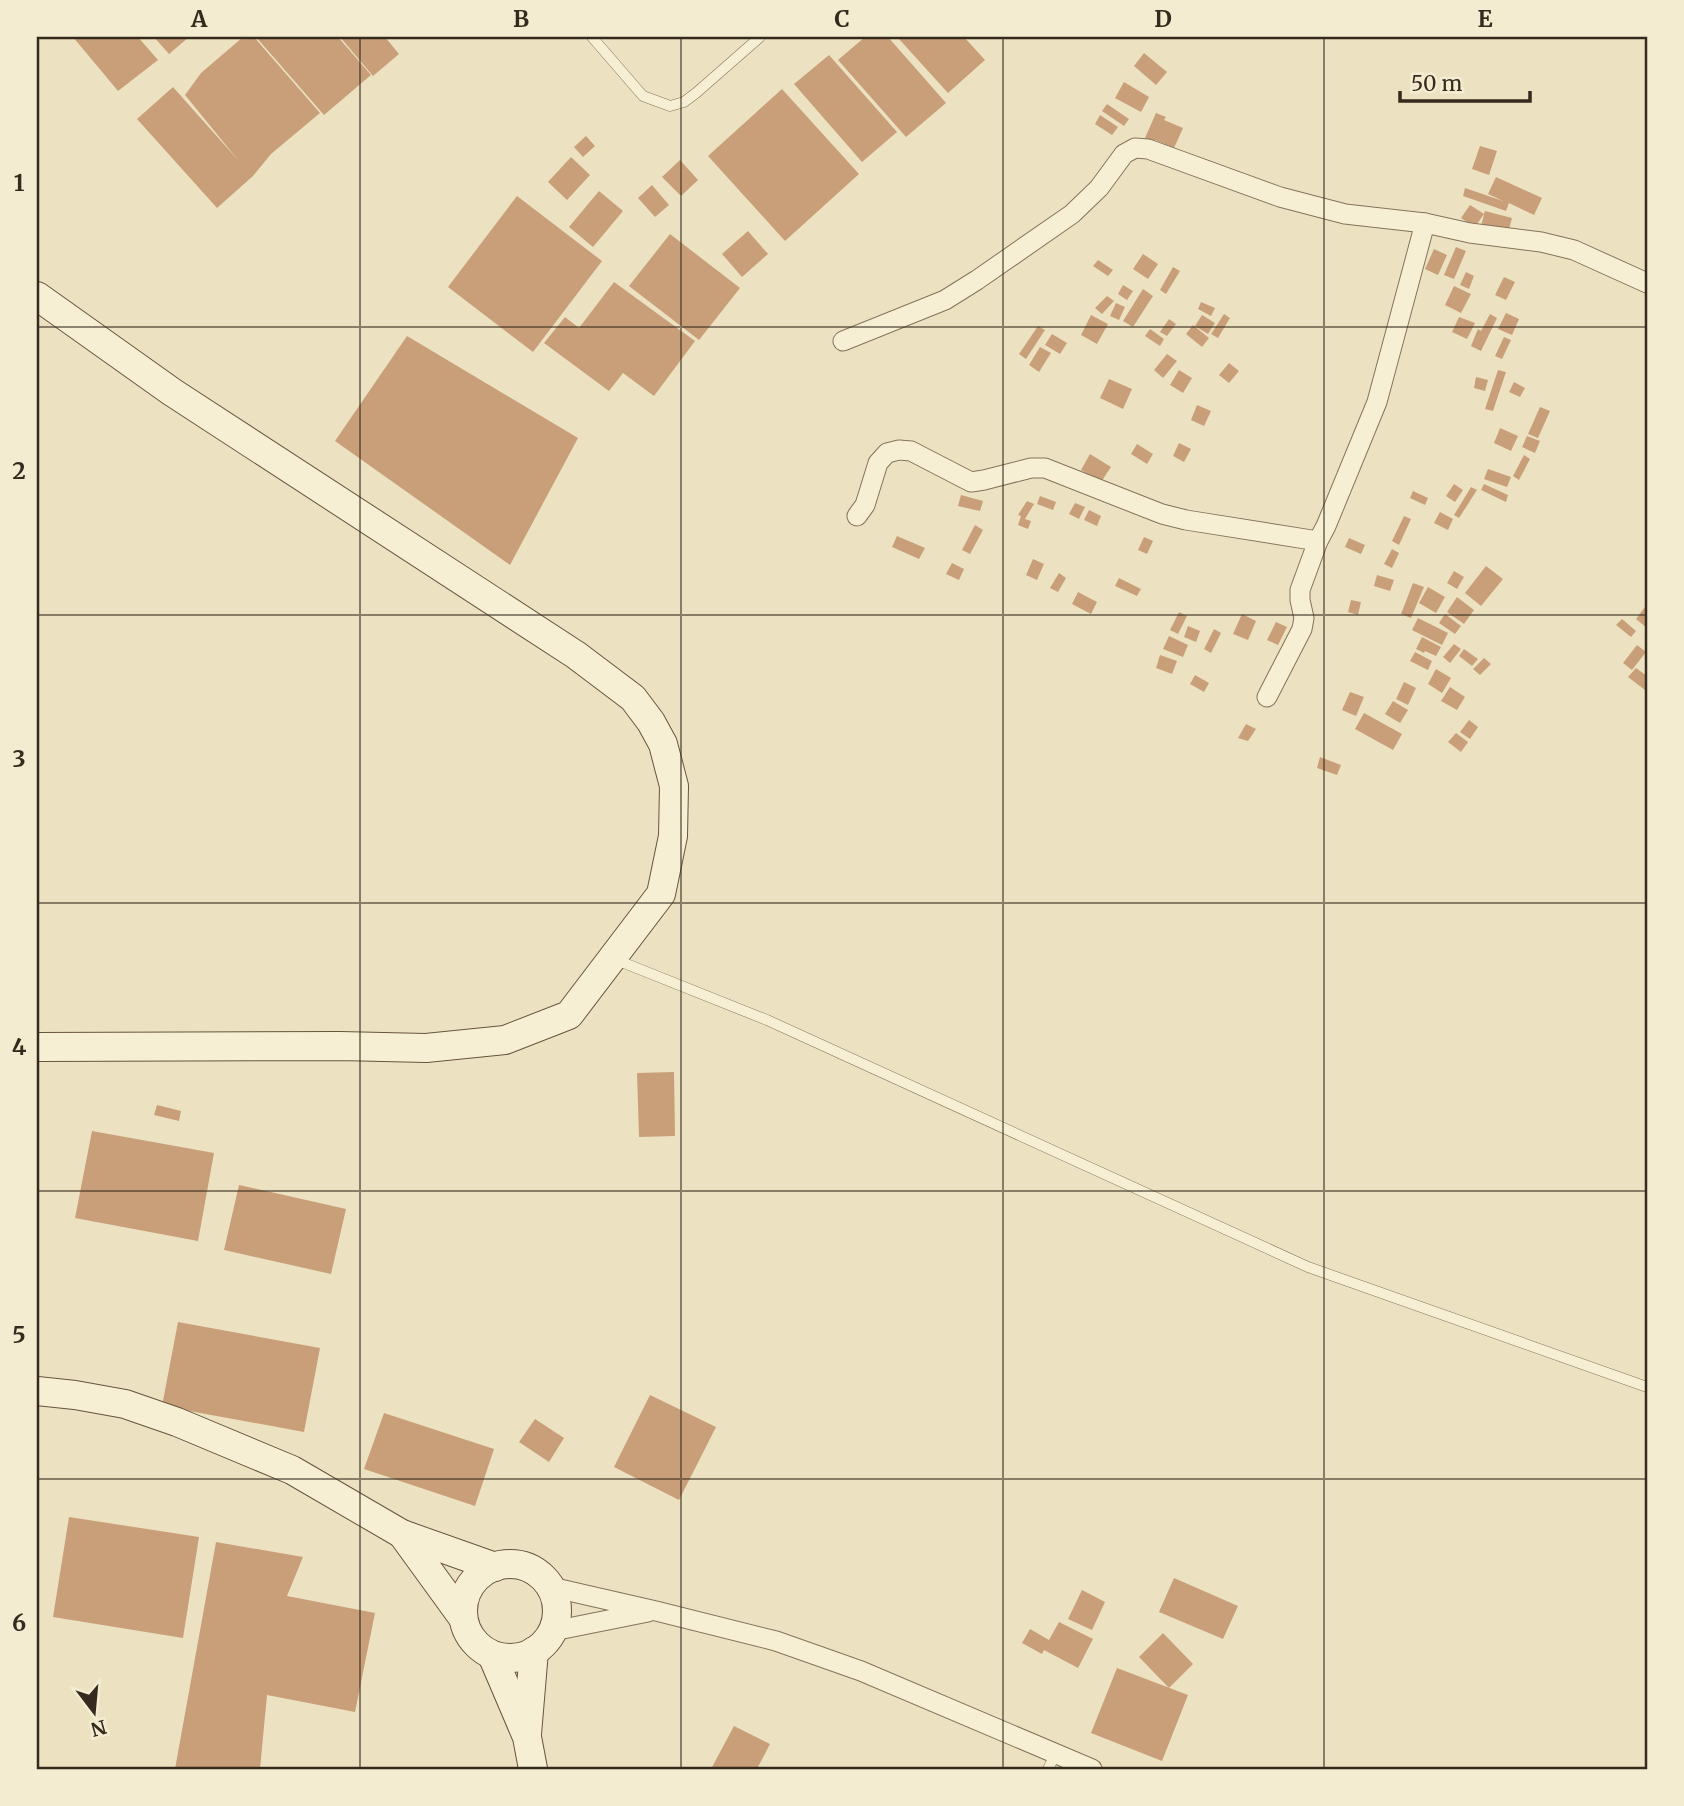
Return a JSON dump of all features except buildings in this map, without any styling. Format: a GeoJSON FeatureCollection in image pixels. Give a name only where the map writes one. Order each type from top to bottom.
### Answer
{"type":"FeatureCollection","features":[{"type":"Feature","properties":{"kind":"main road"},"geometry":{"type":"LineString","coordinates":[[37,296],[172,392],[576,655],[633,698],[652,722],[663,744],[674,786],[673,836],[660,894],[569,1015],[505,1040],[426,1048],[37,1046]]}},
{"type":"Feature","properties":{"kind":"main road"},"geometry":{"type":"LineString","coordinates":[[37,1391],[125,1404],[177,1422],[292,1470],[402,1534],[495,1567]]}},
{"type":"Feature","properties":{"kind":"main road"},"geometry":{"type":"LineString","coordinates":[[402,1534],[463,1618],[468,1633],[478,1646],[492,1655],[521,1657],[543,1641]]}},
{"type":"Feature","properties":{"kind":"main road"},"geometry":{"type":"LineString","coordinates":[[463,1618],[464,1601],[470,1586],[481,1574],[495,1567],[511,1564],[527,1567],[541,1575],[551,1587],[557,1617],[543,1641],[527,1737]]}},
{"type":"Feature","properties":{"kind":"main road"},"geometry":{"type":"LineString","coordinates":[[492,1655],[527,1737],[533,1769]]}},
{"type":"Feature","properties":{"kind":"street"},"geometry":{"type":"LineString","coordinates":[[842,341],[945,300],[977,280],[1072,214],[1099,188],[1124,154],[1135,148],[1148,149],[1280,197],[1332,211],[1425,223],[1574,250],[1647,283]]}},
{"type":"Feature","properties":{"kind":"street"},"geometry":{"type":"LineString","coordinates":[[1267,697],[1302,629],[1304,618],[1300,590],[1377,401],[1425,223]]}},
{"type":"Feature","properties":{"kind":"street"},"geometry":{"type":"LineString","coordinates":[[857,516],[865,505],[878,463],[887,453],[899,450],[911,451],[971,482],[1031,468],[1045,468],[1162,514],[1318,541]]}},
{"type":"Feature","properties":{"kind":"street"},"geometry":{"type":"LineString","coordinates":[[551,1587],[776,1642],[849,1667],[1052,1761],[1092,1769]]}},
{"type":"Feature","properties":{"kind":"street"},"geometry":{"type":"LineString","coordinates":[[543,1641],[656,1611]]}},
{"type":"Feature","properties":{"kind":"lane"},"geometry":{"type":"LineString","coordinates":[[592,37],[643,96],[670,106],[684,102],[696,93],[760,37]]}},
{"type":"Feature","properties":{"kind":"lane"},"geometry":{"type":"LineString","coordinates":[[612,958],[768,1020],[1308,1267],[1647,1387]]}}]}
